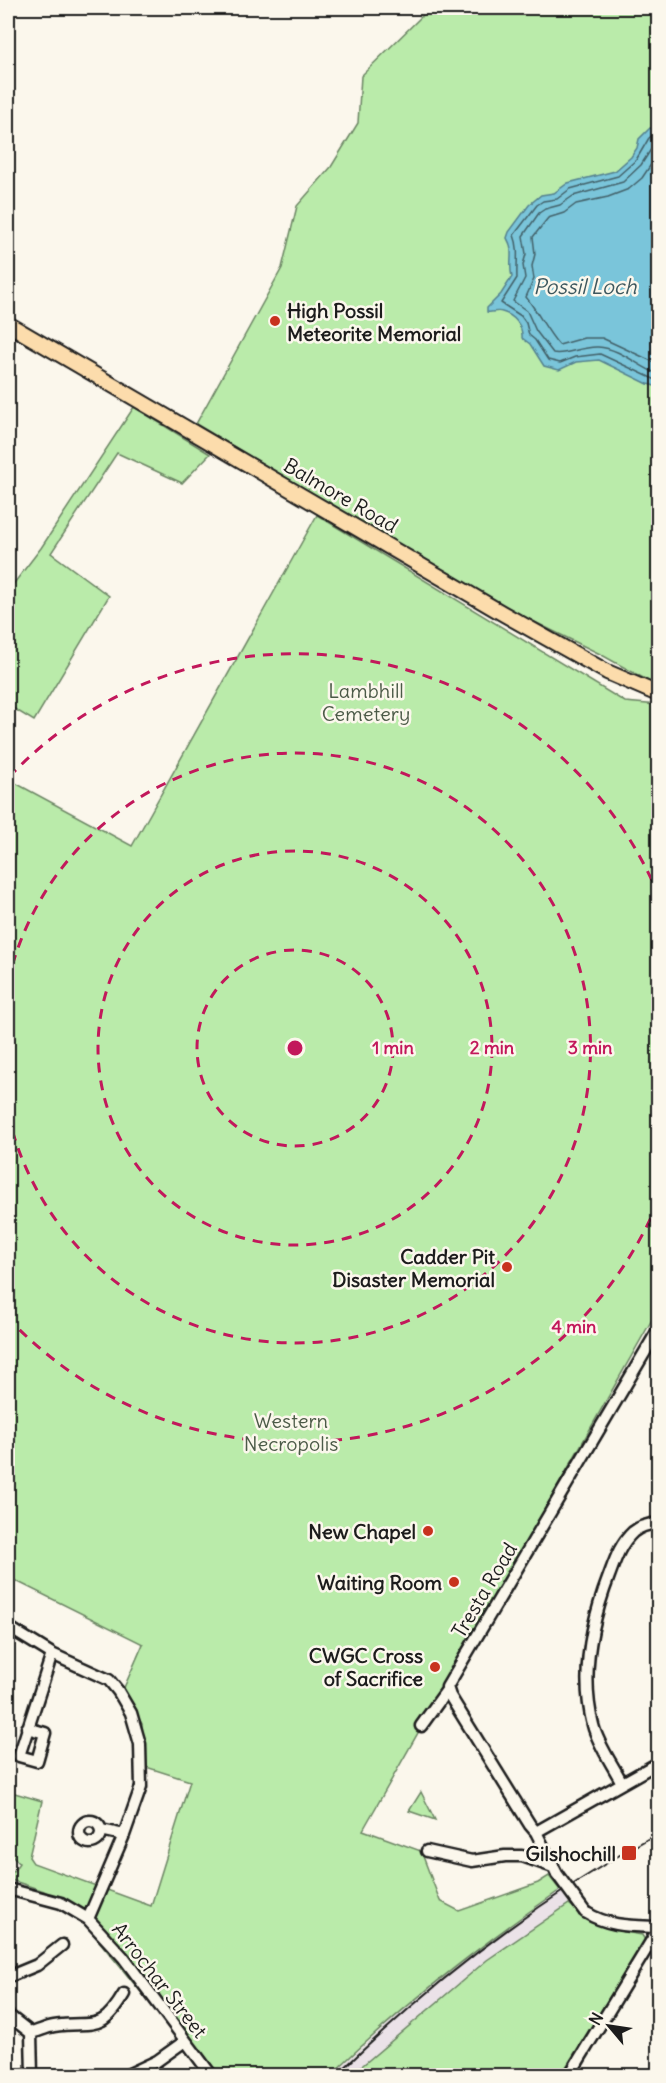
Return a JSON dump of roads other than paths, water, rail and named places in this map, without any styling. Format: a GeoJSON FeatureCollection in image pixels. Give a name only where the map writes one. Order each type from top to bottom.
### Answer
{"type":"FeatureCollection","features":[{"type":"Feature","properties":{"kind":"main road","name":"Balmore Road"},"geometry":{"type":"LineString","coordinates":[[8,324],[502,613],[608,672],[658,694]]}},
{"type":"Feature","properties":{"kind":"street","name":"Tresta Road"},"geometry":{"type":"LineString","coordinates":[[422,1726],[447,1690],[658,1330]]}},
{"type":"Feature","properties":{"kind":"street"},"geometry":{"type":"LineString","coordinates":[[622,1783],[593,1726],[588,1687],[588,1650],[598,1604],[617,1554],[635,1530],[658,1523]]}},
{"type":"Feature","properties":{"kind":"street"},"geometry":{"type":"LineString","coordinates":[[8,1627],[52,1654],[109,1680],[118,1690],[131,1713],[140,1744],[141,1787],[124,1835],[88,1919]]}},
{"type":"Feature","properties":{"kind":"street"},"geometry":{"type":"LineString","coordinates":[[27,1728],[52,1654]]}},
{"type":"Feature","properties":{"kind":"street"},"geometry":{"type":"LineString","coordinates":[[447,1690],[536,1832],[555,1870],[585,1912],[596,1919],[620,1926],[658,1929],[569,2076]]}},
{"type":"Feature","properties":{"kind":"street"},"geometry":{"type":"LineString","coordinates":[[536,1832],[658,1763]]}},
{"type":"Feature","properties":{"kind":"street"},"geometry":{"type":"LineString","coordinates":[[101,1830],[124,1835]]}},
{"type":"Feature","properties":{"kind":"street"},"geometry":{"type":"LineString","coordinates":[[427,1851],[472,1861],[522,1856],[555,1870]]}},
{"type":"Feature","properties":{"kind":"street","name":"Arrochar Street"},"geometry":{"type":"LineString","coordinates":[[8,1889],[61,1903],[88,1919],[123,1957],[212,2076]]}},
{"type":"Feature","properties":{"kind":"street"},"geometry":{"type":"LineString","coordinates":[[8,1977],[37,1965],[62,1945]]}},
{"type":"Feature","properties":{"kind":"street"},"geometry":{"type":"LineString","coordinates":[[31,2033],[54,2025],[92,2025],[113,2012],[123,1994]]}},
{"type":"Feature","properties":{"kind":"street"},"geometry":{"type":"LineString","coordinates":[[8,2015],[31,2033]]}},
{"type":"Feature","properties":{"kind":"street"},"geometry":{"type":"LineString","coordinates":[[31,2033],[32,2075]]}},
{"type":"Feature","properties":{"kind":"street"},"geometry":{"type":"LineString","coordinates":[[24,2076],[127,2075],[157,2061],[185,2041]]}},
{"type":"Feature","properties":{"kind":"water","name":"Possil Loch"},"geometry":{"type":"Polygon","coordinates":[[[650,128],[658,129],[658,387],[599,360],[576,362],[559,370],[544,366],[530,344],[522,338],[521,329],[514,318],[500,311],[487,312],[487,308],[501,294],[512,277],[511,248],[507,238],[509,232],[529,205],[541,195],[554,193],[568,183],[615,171],[631,157],[637,148],[639,139],[650,128]]]}},
{"type":"Feature","properties":{"kind":"railway"},"geometry":{"type":"LineString","coordinates":[[336,2076],[410,2008],[489,1944],[572,1885],[658,1833]]}},
{"type":"Feature","properties":{"kind":"place","name":"High Possil Meteorite Memorial"},"geometry":{"type":"Point","coordinates":[275,321]}},
{"type":"Feature","properties":{"kind":"place","name":"Cadder Pit Disaster Memorial"},"geometry":{"type":"Point","coordinates":[507,1267]}},
{"type":"Feature","properties":{"kind":"place","name":"New Chapel"},"geometry":{"type":"Point","coordinates":[428,1531]}},
{"type":"Feature","properties":{"kind":"place","name":"Waiting Room"},"geometry":{"type":"Point","coordinates":[454,1582]}},
{"type":"Feature","properties":{"kind":"place","name":"CWGC Cross of Sacrifice"},"geometry":{"type":"Point","coordinates":[435,1667]}},
{"type":"Feature","properties":{"kind":"place","name":"Gilshochill"},"geometry":{"type":"Point","coordinates":[629,1853]}},
{"type":"Feature","properties":{"kind":"park label","name":"Lambhill Cemetery"},"geometry":{"type":"Point","coordinates":[366,702]}},
{"type":"Feature","properties":{"kind":"park label","name":"Western Necropolis"},"geometry":{"type":"Point","coordinates":[291,1432]}}]}
